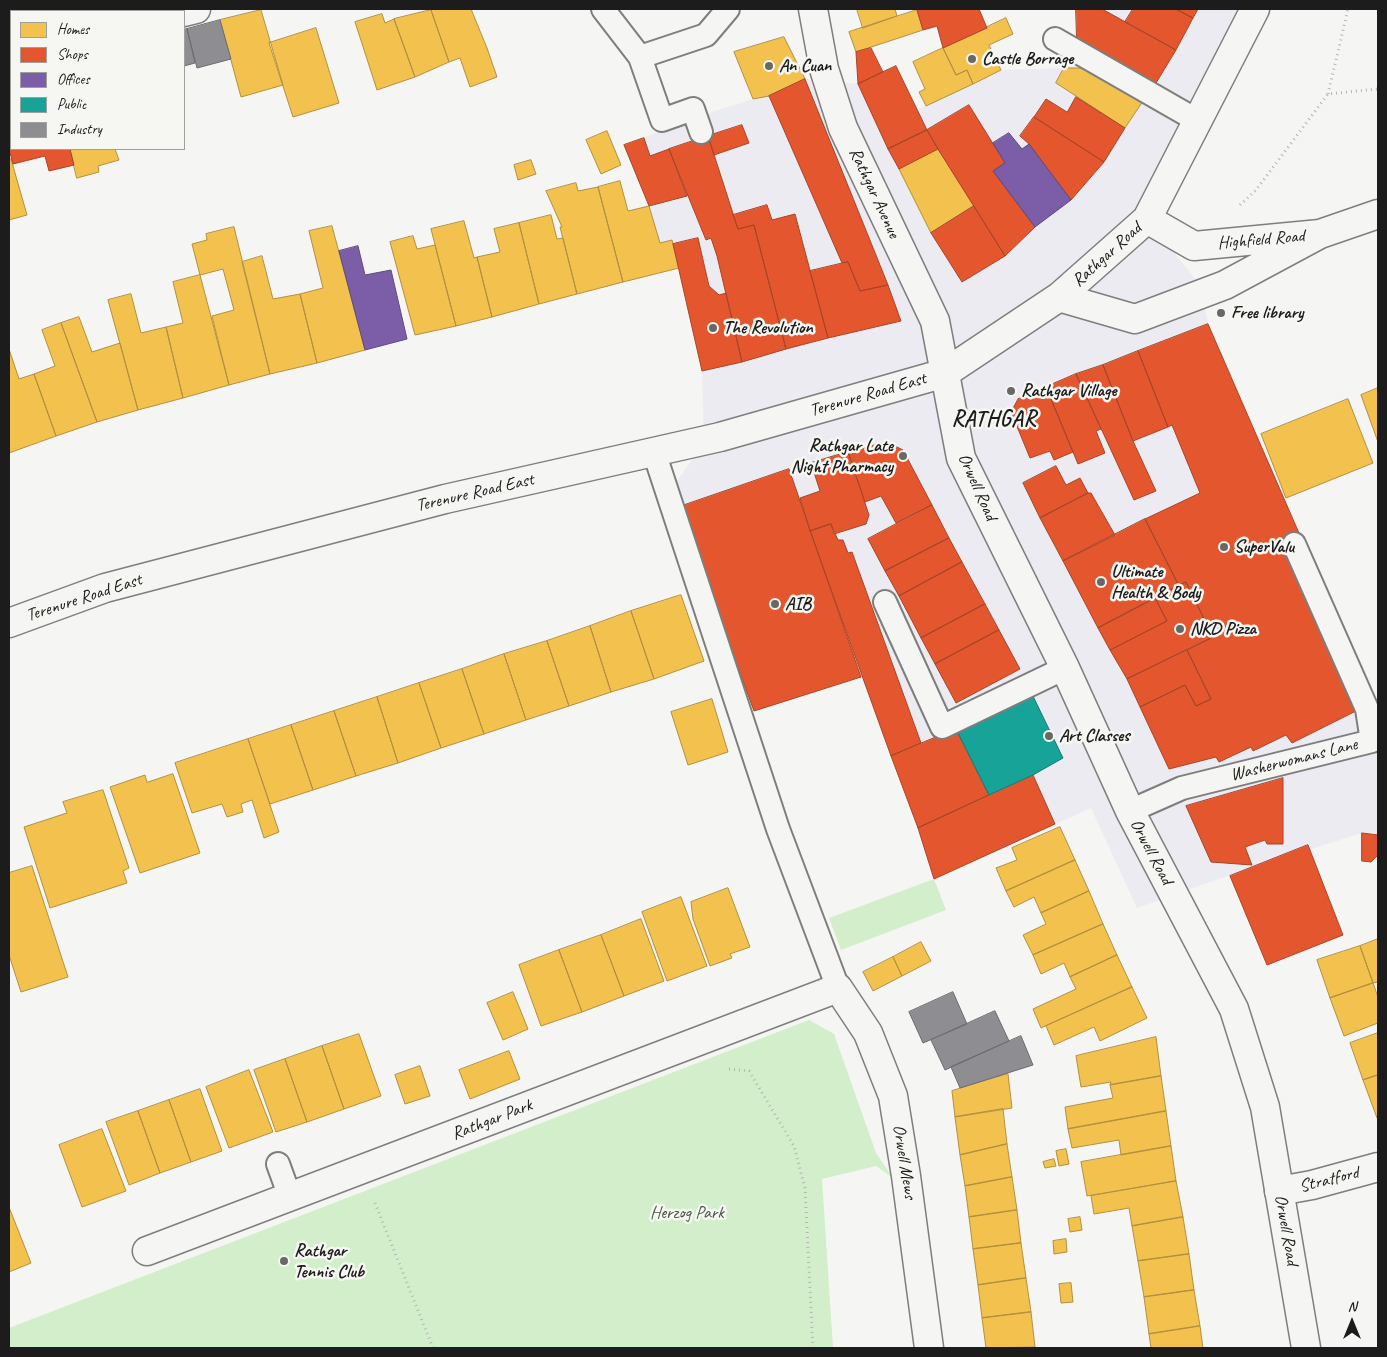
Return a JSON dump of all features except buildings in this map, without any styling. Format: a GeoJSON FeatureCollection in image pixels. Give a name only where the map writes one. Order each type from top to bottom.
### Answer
{"type":"FeatureCollection","features":[{"type":"Feature","properties":{"kind":"street","name":"Rathgar Avenue"},"geometry":{"type":"LineString","coordinates":[[813,9],[824,69],[843,128],[935,322],[945,373]]}},
{"type":"Feature","properties":{"kind":"street","name":"Rathgar Road"},"geometry":{"type":"LineString","coordinates":[[945,373],[1059,297],[1147,219],[1255,9]]}},
{"type":"Feature","properties":{"kind":"street","name":"Highfield Road"},"geometry":{"type":"LineString","coordinates":[[1147,219],[1194,246],[1320,234],[1378,214]]}},
{"type":"Feature","properties":{"kind":"street"},"geometry":{"type":"LineString","coordinates":[[1059,297],[1135,319],[1225,285],[1320,234]]}},
{"type":"Feature","properties":{"kind":"street","name":"Terenure Road East"},"geometry":{"type":"LineString","coordinates":[[9,623],[114,585],[444,499],[720,437],[945,373]]}},
{"type":"Feature","properties":{"kind":"street","name":"Orwell Road"},"geometry":{"type":"LineString","coordinates":[[945,373],[961,458],[1065,668],[1130,811],[1234,1009],[1264,1106],[1306,1348]]}},
{"type":"Feature","properties":{"kind":"street","name":"Rathgar Park"},"geometry":{"type":"LineString","coordinates":[[147,1251],[838,988]]}},
{"type":"Feature","properties":{"kind":"street","name":"Orwell Mews"},"geometry":{"type":"LineString","coordinates":[[838,988],[868,1033],[893,1096],[906,1176],[929,1348]]}},
{"type":"Feature","properties":{"kind":"street","name":"Stratford"},"geometry":{"type":"LineString","coordinates":[[1279,1191],[1312,1185],[1378,1167]]}},
{"type":"Feature","properties":{"kind":"lane"},"geometry":{"type":"LineString","coordinates":[[603,9],[640,57],[662,120],[693,109],[701,132]]}},
{"type":"Feature","properties":{"kind":"lane"},"geometry":{"type":"LineString","coordinates":[[640,57],[706,34],[728,9]]}},
{"type":"Feature","properties":{"kind":"lane"},"geometry":{"type":"LineString","coordinates":[[1055,39],[1198,121]]}},
{"type":"Feature","properties":{"kind":"lane"},"geometry":{"type":"LineString","coordinates":[[654,452],[778,829],[838,988]]}},
{"type":"Feature","properties":{"kind":"lane","name":"Washerwomans Lane"},"geometry":{"type":"LineString","coordinates":[[1130,811],[1182,788],[1375,739],[1367,709],[1294,544]]}},
{"type":"Feature","properties":{"kind":"lane"},"geometry":{"type":"LineString","coordinates":[[885,602],[942,727],[1065,668]]}},
{"type":"Feature","properties":{"kind":"lane"},"geometry":{"type":"LineString","coordinates":[[278,1164],[290,1197]]}},
{"type":"Feature","properties":{"kind":"path"},"geometry":{"type":"LineString","coordinates":[[1256,190],[1328,94],[1348,9]]}},
{"type":"Feature","properties":{"kind":"path"},"geometry":{"type":"LineString","coordinates":[[1328,94],[1378,89]]}},
{"type":"Feature","properties":{"kind":"path"},"geometry":{"type":"LineString","coordinates":[[728,1069],[749,1071],[794,1146],[805,1188],[814,1348]]}},
{"type":"Feature","properties":{"kind":"path"},"geometry":{"type":"LineString","coordinates":[[375,1202],[434,1348]]}},
{"type":"Feature","properties":{"kind":"shaded area"},"geometry":{"type":"Polygon","coordinates":[[[1076,9],[1255,9],[1147,219],[1201,286],[1208,324],[1302,540],[1378,726],[1378,835],[1362,833],[1247,869],[1137,908],[1091,808],[934,879],[918,828],[861,677],[754,711],[710,604],[673,487],[704,442],[702,371],[672,240],[660,243],[649,206],[624,145],[703,115],[753,99],[734,52],[784,37],[805,79],[858,84],[896,66],[918,109],[1001,70],[1064,68],[1077,41],[1076,9]]]}},
{"type":"Feature","properties":{"kind":"green space"},"geometry":{"type":"Polygon","coordinates":[[[934,879],[946,910],[841,950],[829,918],[934,879]]]}},
{"type":"Feature","properties":{"kind":"green space","name":"Herzog Park"},"geometry":{"type":"Polygon","coordinates":[[[809,1020],[834,1034],[876,1153],[893,1178],[876,1166],[822,1179],[833,1348],[9,1348],[9,1328],[809,1020]]]}},
{"type":"Feature","properties":{"kind":"place","name":"Castle Borrage"},"geometry":{"type":"Point","coordinates":[972,59]}},
{"type":"Feature","properties":{"kind":"place","name":"An Cuan"},"geometry":{"type":"Point","coordinates":[769,66]}},
{"type":"Feature","properties":{"kind":"place","name":"Free library"},"geometry":{"type":"Point","coordinates":[1221,313]}},
{"type":"Feature","properties":{"kind":"place","name":"The Revolution"},"geometry":{"type":"Point","coordinates":[713,328]}},
{"type":"Feature","properties":{"kind":"place","name":"Rathgar Village"},"geometry":{"type":"Point","coordinates":[1011,391]}},
{"type":"Feature","properties":{"kind":"place","name":"Rathgar Late Night Pharmacy"},"geometry":{"type":"Point","coordinates":[903,456]}},
{"type":"Feature","properties":{"kind":"place","name":"SuperValu"},"geometry":{"type":"Point","coordinates":[1224,547]}},
{"type":"Feature","properties":{"kind":"place","name":"Ultimate Health & Body"},"geometry":{"type":"Point","coordinates":[1101,582]}},
{"type":"Feature","properties":{"kind":"place","name":"AIB"},"geometry":{"type":"Point","coordinates":[775,604]}},
{"type":"Feature","properties":{"kind":"place","name":"NKD Pizza"},"geometry":{"type":"Point","coordinates":[1180,629]}},
{"type":"Feature","properties":{"kind":"place","name":"Art Classes"},"geometry":{"type":"Point","coordinates":[1049,736]}},
{"type":"Feature","properties":{"kind":"place","name":"Rathgar Tennis Club"},"geometry":{"type":"Point","coordinates":[284,1261]}},
{"type":"Feature","properties":{"kind":"district","name":"RATHGAR"},"geometry":{"type":"Point","coordinates":[994,420]}}]}
